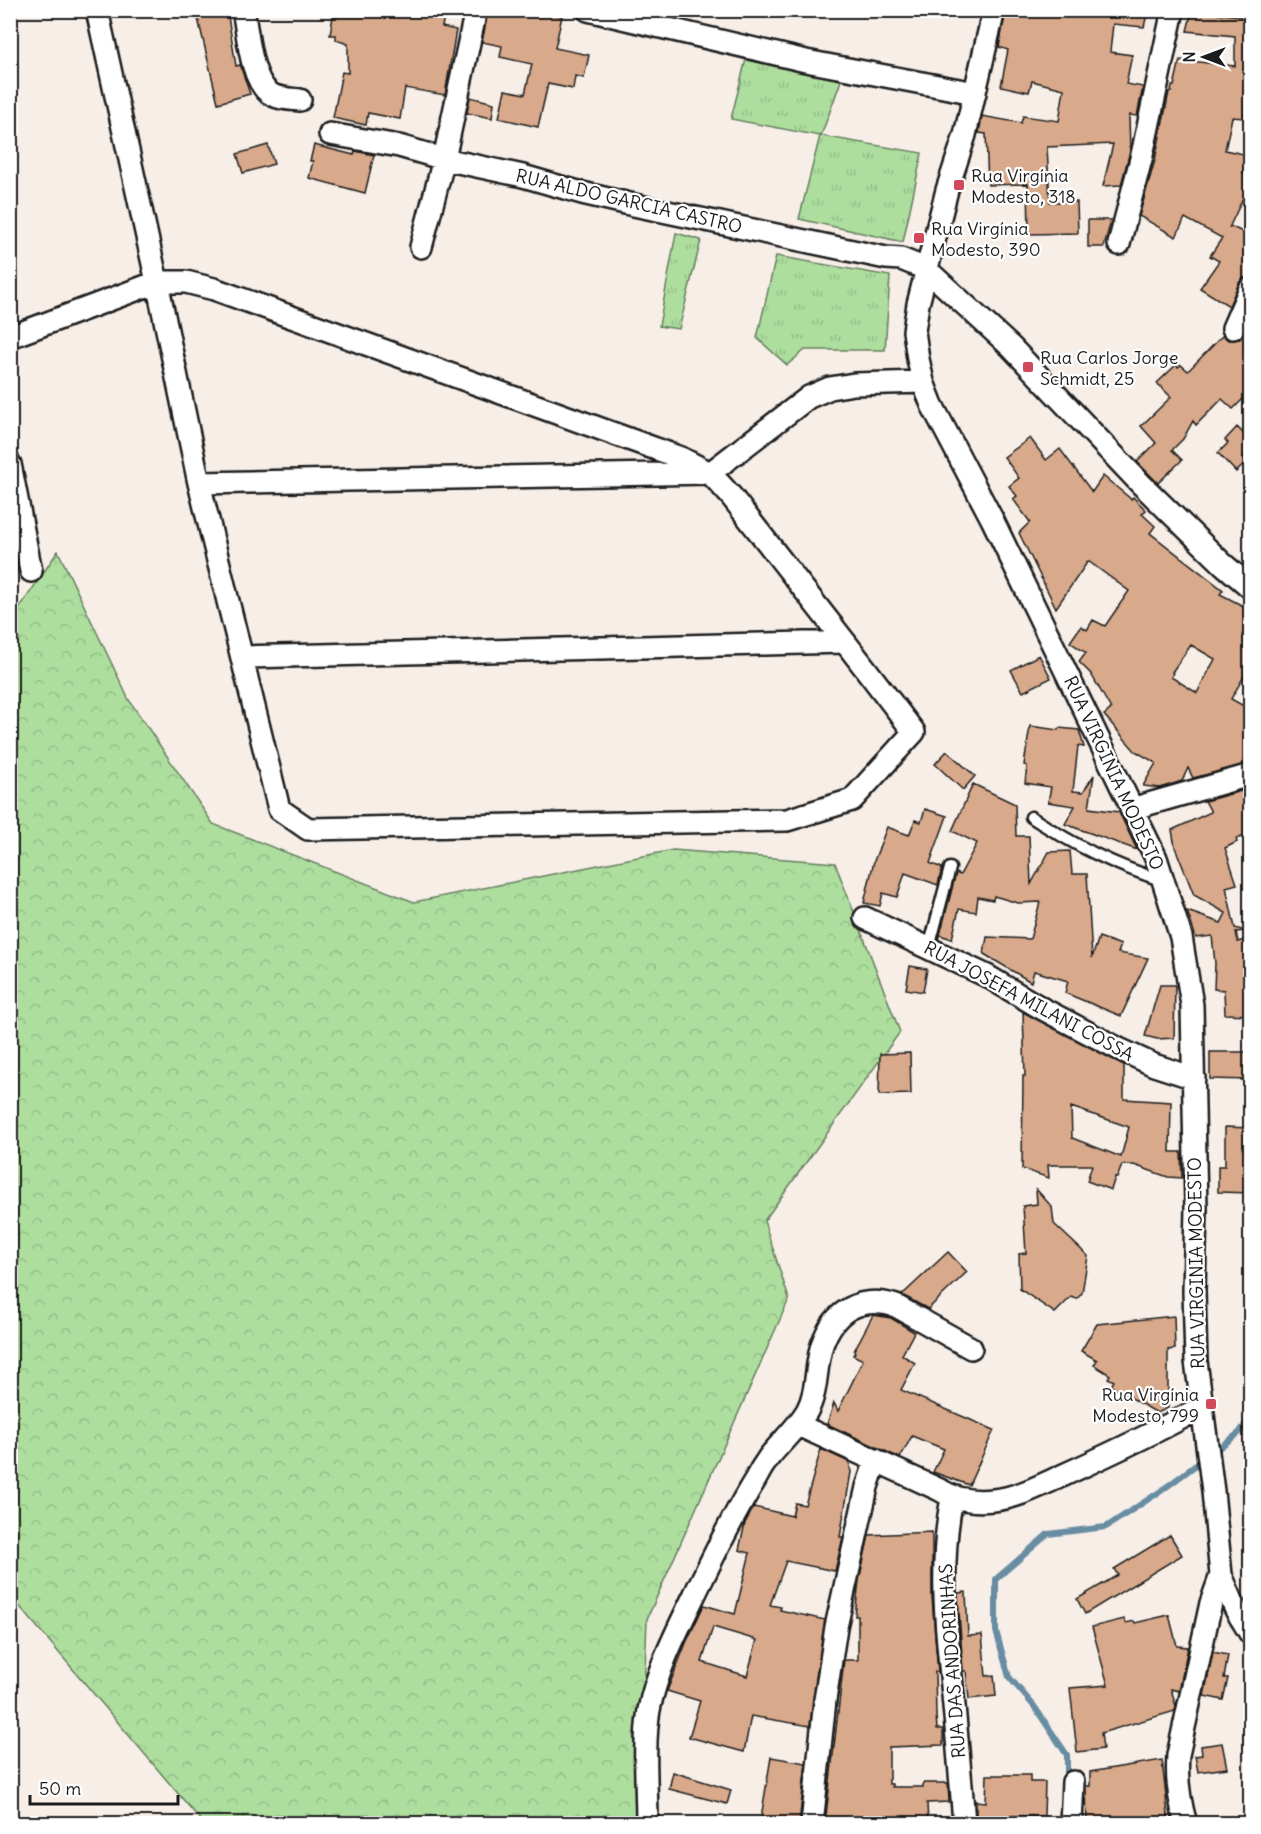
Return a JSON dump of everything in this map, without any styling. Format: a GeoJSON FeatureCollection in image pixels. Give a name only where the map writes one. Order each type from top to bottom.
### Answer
{"type":"FeatureCollection","features":[{"type":"Feature","properties":{"kind":"street"},"geometry":{"type":"LineString","coordinates":[[10,338],[157,282],[186,282],[214,289],[681,458],[710,472],[731,496],[914,732],[852,800],[787,820],[308,829],[279,808],[199,483],[157,282],[97,10]]}},
{"type":"Feature","properties":{"kind":"street"},"geometry":{"type":"LineString","coordinates":[[243,10],[254,66],[260,82],[268,93],[279,98],[300,100]]}},
{"type":"Feature","properties":{"kind":"street"},"geometry":{"type":"LineString","coordinates":[[421,247],[444,159],[476,10]]}},
{"type":"Feature","properties":{"kind":"street"},"geometry":{"type":"LineString","coordinates":[[588,10],[806,61],[975,93]]}},
{"type":"Feature","properties":{"kind":"street","name":"RUA VIRGINIA MODESTO"},"geometry":{"type":"LineString","coordinates":[[994,10],[975,93],[926,269],[914,331],[923,382],[932,405],[1030,596],[1131,809],[1164,881],[1181,937],[1192,1005],[1196,1209],[1194,1336],[1221,1575]]}},
{"type":"Feature","properties":{"kind":"street"},"geometry":{"type":"LineString","coordinates":[[1119,244],[1142,155],[1173,10]]}},
{"type":"Feature","properties":{"kind":"street","name":"RUA ALDO GARCIA CASTRO"},"geometry":{"type":"LineString","coordinates":[[330,134],[399,146],[634,205],[886,258],[901,259],[926,269]]}},
{"type":"Feature","properties":{"kind":"street"},"geometry":{"type":"LineString","coordinates":[[926,269],[1011,346],[1141,484],[1223,564],[1251,587]]}},
{"type":"Feature","properties":{"kind":"street"},"geometry":{"type":"LineString","coordinates":[[1233,328],[1251,289]]}},
{"type":"Feature","properties":{"kind":"street"},"geometry":{"type":"LineString","coordinates":[[199,483],[710,472],[808,397],[830,388],[854,384],[923,382]]}},
{"type":"Feature","properties":{"kind":"street"},"geometry":{"type":"LineString","coordinates":[[10,464],[31,571]]}},
{"type":"Feature","properties":{"kind":"street"},"geometry":{"type":"LineString","coordinates":[[242,657],[845,642]]}},
{"type":"Feature","properties":{"kind":"street"},"geometry":{"type":"LineString","coordinates":[[1131,809],[1251,774]]}},
{"type":"Feature","properties":{"kind":"street","name":"RUA JOSEFA MILANI COSSA"},"geometry":{"type":"LineString","coordinates":[[865,918],[987,976],[1041,1008],[1119,1049],[1154,1065],[1194,1078]]}},
{"type":"Feature","properties":{"kind":"street"},"geometry":{"type":"LineString","coordinates":[[646,1824],[649,1713],[661,1668],[711,1561],[753,1483],[770,1456],[798,1425],[808,1408],[816,1383],[822,1346],[827,1335],[845,1312],[859,1303],[883,1302],[896,1306],[971,1348]]}},
{"type":"Feature","properties":{"kind":"street"},"geometry":{"type":"LineString","coordinates":[[798,1425],[940,1490],[952,1498],[993,1500],[1030,1490],[1137,1442],[1202,1407]]}},
{"type":"Feature","properties":{"kind":"street"},"geometry":{"type":"LineString","coordinates":[[812,1824],[825,1700],[836,1627],[867,1487],[876,1460]]}},
{"type":"Feature","properties":{"kind":"street","name":"RUA DAS ANDORINHAS"},"geometry":{"type":"LineString","coordinates":[[952,1498],[948,1518],[944,1577],[948,1650],[964,1824]]}},
{"type":"Feature","properties":{"kind":"street"},"geometry":{"type":"LineString","coordinates":[[1221,1575],[1236,1610],[1251,1634]]}},
{"type":"Feature","properties":{"kind":"street"},"geometry":{"type":"LineString","coordinates":[[1186,1824],[1176,1779],[1178,1755],[1211,1602],[1221,1575]]}},
{"type":"Feature","properties":{"kind":"street"},"geometry":{"type":"LineString","coordinates":[[1071,1824],[1073,1782]]}},
{"type":"Feature","properties":{"kind":"lane"},"geometry":{"type":"LineString","coordinates":[[1031,817],[1096,856],[1164,881]]}},
{"type":"Feature","properties":{"kind":"lane"},"geometry":{"type":"LineString","coordinates":[[929,948],[950,868]]}},
{"type":"Feature","properties":{"kind":"green space"},"geometry":{"type":"Polygon","coordinates":[[[746,59],[843,75],[821,136],[922,153],[903,242],[799,219],[820,136],[731,119],[746,59]]]}},
{"type":"Feature","properties":{"kind":"green space"},"geometry":{"type":"Polygon","coordinates":[[[676,233],[701,240],[679,329],[659,326],[676,233]]]}},
{"type":"Feature","properties":{"kind":"green space"},"geometry":{"type":"Polygon","coordinates":[[[776,256],[890,276],[885,350],[805,350],[787,365],[757,338],[776,256]]]}},
{"type":"Feature","properties":{"kind":"green space"},"geometry":{"type":"Polygon","coordinates":[[[58,551],[129,700],[213,824],[414,902],[673,850],[835,863],[900,1032],[764,1221],[789,1299],[647,1619],[639,1823],[203,1823],[11,1596],[10,622],[58,551]]]}},
{"type":"Feature","properties":{"kind":"building"},"geometry":{"type":"Polygon","coordinates":[[[196,10],[227,10],[236,66],[240,65],[250,94],[218,103],[196,10]]]}},
{"type":"Feature","properties":{"kind":"building"},"geometry":{"type":"Polygon","coordinates":[[[334,10],[445,10],[442,27],[456,30],[445,95],[405,88],[400,119],[368,113],[366,125],[333,118],[342,72],[348,73],[348,44],[336,40],[336,35],[330,35],[334,10]]]}},
{"type":"Feature","properties":{"kind":"building"},"geometry":{"type":"Polygon","coordinates":[[[505,10],[536,10],[562,16],[555,48],[589,55],[584,78],[575,76],[573,89],[548,84],[538,127],[499,118],[505,90],[525,94],[532,64],[500,57],[502,46],[482,42],[488,11],[504,14],[505,10]]]}},
{"type":"Feature","properties":{"kind":"building"},"geometry":{"type":"Polygon","coordinates":[[[1006,10],[1148,10],[1144,27],[1113,24],[1110,52],[1132,55],[1126,84],[1143,87],[1137,116],[1129,115],[1130,151],[1121,185],[1103,186],[1113,144],[1047,147],[1050,202],[1077,202],[1078,233],[1029,234],[1028,184],[988,185],[986,134],[979,133],[982,116],[1021,123],[1023,116],[1059,121],[1064,89],[1032,81],[1029,92],[1001,86],[1008,50],[999,47],[1006,10]]]}},
{"type":"Feature","properties":{"kind":"building"},"geometry":{"type":"Polygon","coordinates":[[[1192,11],[1251,17],[1251,79],[1248,106],[1245,106],[1244,118],[1232,117],[1225,150],[1248,155],[1243,173],[1251,175],[1251,181],[1229,228],[1230,226],[1251,236],[1251,277],[1243,278],[1239,283],[1229,306],[1200,288],[1219,261],[1210,256],[1222,238],[1185,218],[1176,237],[1139,216],[1155,160],[1169,92],[1174,86],[1180,60],[1235,66],[1235,36],[1187,31],[1192,11]]]}},
{"type":"Feature","properties":{"kind":"building"},"geometry":{"type":"Polygon","coordinates":[[[470,97],[494,103],[492,118],[467,113],[470,97]]]}},
{"type":"Feature","properties":{"kind":"building"},"geometry":{"type":"Polygon","coordinates":[[[268,145],[274,164],[243,173],[237,154],[268,145]]]}},
{"type":"Feature","properties":{"kind":"building"},"geometry":{"type":"Polygon","coordinates":[[[314,145],[354,155],[355,151],[374,155],[365,193],[309,178],[314,145]]]}},
{"type":"Feature","properties":{"kind":"building"},"geometry":{"type":"Polygon","coordinates":[[[1088,220],[1111,220],[1104,247],[1088,247],[1088,220]]]}},
{"type":"Feature","properties":{"kind":"building"},"geometry":{"type":"Polygon","coordinates":[[[1251,320],[1251,391],[1233,409],[1222,399],[1196,425],[1193,421],[1183,439],[1172,450],[1182,460],[1158,483],[1137,462],[1156,443],[1141,426],[1171,397],[1157,383],[1176,365],[1178,367],[1181,365],[1188,371],[1223,335],[1228,340],[1240,339],[1251,320]]]}},
{"type":"Feature","properties":{"kind":"building"},"geometry":{"type":"Polygon","coordinates":[[[1237,427],[1251,441],[1251,449],[1243,457],[1247,462],[1236,472],[1218,453],[1228,443],[1225,440],[1237,427]]]}},
{"type":"Feature","properties":{"kind":"building"},"geometry":{"type":"Polygon","coordinates":[[[1030,438],[1046,460],[1060,449],[1092,492],[1103,476],[1131,499],[1133,497],[1146,510],[1142,514],[1155,526],[1150,533],[1223,590],[1220,594],[1251,610],[1251,664],[1231,699],[1251,710],[1251,763],[1193,778],[1188,768],[1182,781],[1160,788],[1143,786],[1156,763],[1135,751],[1104,715],[1111,709],[1091,674],[1079,662],[1086,653],[1070,642],[1081,626],[1087,630],[1093,620],[1105,626],[1129,591],[1088,561],[1056,608],[1019,533],[1030,522],[1013,499],[1017,496],[1009,486],[1019,478],[1004,457],[1030,438]],[[1191,645],[1172,672],[1171,677],[1197,693],[1215,659],[1191,645]]]}},
{"type":"Feature","properties":{"kind":"building"},"geometry":{"type":"Polygon","coordinates":[[[1039,655],[1051,678],[1023,692],[1011,670],[1039,655]]]}},
{"type":"Feature","properties":{"kind":"building"},"geometry":{"type":"Polygon","coordinates":[[[1030,726],[1079,730],[1084,747],[1078,746],[1073,791],[1083,792],[1094,775],[1089,808],[1119,812],[1137,850],[1065,824],[1075,806],[1048,802],[1051,787],[1025,783],[1027,766],[1024,765],[1030,726]]]}},
{"type":"Feature","properties":{"kind":"building"},"geometry":{"type":"Polygon","coordinates":[[[947,751],[975,776],[963,790],[935,764],[947,751]]]}},
{"type":"Feature","properties":{"kind":"building"},"geometry":{"type":"Polygon","coordinates":[[[973,784],[1015,804],[1016,836],[1029,836],[1031,884],[1049,852],[1070,851],[1072,874],[1087,874],[1092,958],[1099,937],[1121,945],[1118,953],[1148,958],[1121,1016],[1065,993],[1068,981],[1034,971],[1031,982],[984,954],[987,937],[1030,939],[1040,902],[1018,903],[994,896],[993,900],[978,897],[976,912],[959,909],[952,939],[940,935],[956,873],[960,875],[977,843],[952,831],[973,784]]]}},
{"type":"Feature","properties":{"kind":"building"},"geometry":{"type":"Polygon","coordinates":[[[1245,790],[1251,803],[1251,834],[1236,839],[1237,842],[1225,848],[1237,884],[1226,887],[1235,928],[1245,931],[1236,932],[1238,942],[1251,938],[1251,1015],[1225,1014],[1224,990],[1214,989],[1215,963],[1212,936],[1196,938],[1187,911],[1221,923],[1226,913],[1194,895],[1175,847],[1172,830],[1211,812],[1205,801],[1245,790]]]}},
{"type":"Feature","properties":{"kind":"building"},"geometry":{"type":"Polygon","coordinates":[[[925,809],[947,816],[930,863],[942,868],[938,885],[905,873],[897,897],[883,893],[880,906],[864,903],[874,861],[887,827],[909,835],[915,820],[921,822],[925,809]]]}},
{"type":"Feature","properties":{"kind":"building"},"geometry":{"type":"Polygon","coordinates":[[[910,966],[927,969],[923,992],[906,989],[910,966]]]}},
{"type":"Feature","properties":{"kind":"building"},"geometry":{"type":"Polygon","coordinates":[[[1160,985],[1175,985],[1174,1038],[1157,1039],[1145,1036],[1160,985]]]}},
{"type":"Feature","properties":{"kind":"building"},"geometry":{"type":"Polygon","coordinates":[[[1023,1012],[1124,1065],[1124,1099],[1171,1102],[1170,1152],[1181,1152],[1182,1178],[1168,1177],[1134,1165],[1122,1165],[1111,1190],[1087,1181],[1092,1165],[1048,1165],[1049,1178],[1022,1169],[1023,1076],[1025,1076],[1023,1012]],[[1071,1107],[1072,1138],[1121,1157],[1129,1127],[1071,1107]]]}},
{"type":"Feature","properties":{"kind":"building"},"geometry":{"type":"Polygon","coordinates":[[[1210,1052],[1251,1052],[1251,1080],[1210,1079],[1210,1052]]]}},
{"type":"Feature","properties":{"kind":"building"},"geometry":{"type":"Polygon","coordinates":[[[910,1053],[911,1094],[879,1095],[880,1054],[910,1053]]]}},
{"type":"Feature","properties":{"kind":"building"},"geometry":{"type":"Polygon","coordinates":[[[1225,1127],[1251,1128],[1251,1193],[1218,1192],[1218,1166],[1225,1166],[1225,1127]]]}},
{"type":"Feature","properties":{"kind":"building"},"geometry":{"type":"Polygon","coordinates":[[[1036,1189],[1052,1207],[1054,1224],[1088,1256],[1082,1293],[1077,1299],[1071,1297],[1055,1313],[1020,1289],[1019,1254],[1026,1253],[1023,1206],[1037,1204],[1036,1189]]]}},
{"type":"Feature","properties":{"kind":"building"},"geometry":{"type":"Polygon","coordinates":[[[948,1252],[967,1272],[928,1309],[902,1295],[948,1252]]]}},
{"type":"Feature","properties":{"kind":"building"},"geometry":{"type":"Polygon","coordinates":[[[873,1315],[891,1318],[914,1332],[902,1355],[915,1363],[901,1390],[994,1430],[969,1485],[933,1472],[944,1449],[912,1436],[900,1458],[827,1424],[834,1403],[838,1411],[863,1360],[853,1355],[873,1315]]]}},
{"type":"Feature","properties":{"kind":"building"},"geometry":{"type":"Polygon","coordinates":[[[1174,1316],[1175,1349],[1168,1350],[1168,1408],[1157,1413],[1111,1386],[1114,1381],[1108,1378],[1110,1375],[1094,1365],[1097,1360],[1081,1351],[1097,1324],[1174,1316]]]}},
{"type":"Feature","properties":{"kind":"building"},"geometry":{"type":"Polygon","coordinates":[[[821,1449],[849,1462],[851,1472],[840,1537],[843,1537],[835,1571],[786,1561],[770,1605],[781,1607],[780,1610],[825,1620],[810,1726],[751,1716],[744,1752],[689,1737],[700,1701],[667,1691],[704,1605],[735,1614],[750,1553],[739,1550],[745,1523],[754,1507],[792,1516],[795,1503],[805,1505],[821,1449]],[[713,1627],[702,1662],[747,1676],[757,1640],[713,1627]]]}},
{"type":"Feature","properties":{"kind":"building"},"geometry":{"type":"Polygon","coordinates":[[[932,1532],[932,1597],[938,1672],[935,1672],[936,1715],[937,1729],[943,1729],[943,1745],[889,1747],[889,1784],[892,1784],[892,1787],[923,1787],[923,1783],[948,1783],[949,1802],[927,1803],[928,1824],[825,1824],[844,1660],[858,1660],[858,1616],[855,1616],[859,1580],[869,1535],[932,1532]]]}},
{"type":"Feature","properties":{"kind":"building"},"geometry":{"type":"Polygon","coordinates":[[[1170,1535],[1182,1555],[1085,1614],[1077,1599],[1118,1575],[1114,1569],[1170,1535]]]}},
{"type":"Feature","properties":{"kind":"building"},"geometry":{"type":"Polygon","coordinates":[[[966,1592],[968,1636],[982,1635],[986,1676],[994,1675],[996,1696],[969,1699],[966,1671],[963,1671],[958,1596],[958,1593],[966,1592]]]}},
{"type":"Feature","properties":{"kind":"building"},"geometry":{"type":"Polygon","coordinates":[[[1169,1615],[1177,1646],[1188,1647],[1179,1691],[1171,1689],[1176,1706],[1175,1711],[1101,1733],[1103,1749],[1077,1752],[1070,1688],[1108,1685],[1092,1627],[1124,1619],[1126,1623],[1134,1621],[1135,1623],[1169,1615]]]}},
{"type":"Feature","properties":{"kind":"building"},"geometry":{"type":"Polygon","coordinates":[[[1213,1652],[1228,1655],[1224,1678],[1228,1678],[1223,1700],[1204,1696],[1213,1652]]]}},
{"type":"Feature","properties":{"kind":"building"},"geometry":{"type":"Polygon","coordinates":[[[1222,1743],[1227,1768],[1198,1772],[1195,1756],[1202,1755],[1201,1746],[1222,1743]]]}},
{"type":"Feature","properties":{"kind":"building"},"geometry":{"type":"Polygon","coordinates":[[[771,1757],[806,1763],[799,1824],[760,1824],[771,1757]]]}},
{"type":"Feature","properties":{"kind":"building"},"geometry":{"type":"Polygon","coordinates":[[[1162,1760],[1169,1824],[1087,1824],[1086,1786],[1090,1786],[1090,1772],[1162,1760]]]}},
{"type":"Feature","properties":{"kind":"building"},"geometry":{"type":"Polygon","coordinates":[[[673,1772],[731,1790],[727,1804],[669,1789],[673,1772]]]}},
{"type":"Feature","properties":{"kind":"building"},"geometry":{"type":"Polygon","coordinates":[[[987,1775],[1030,1775],[1030,1782],[1045,1782],[1044,1816],[976,1816],[976,1801],[986,1802],[987,1775]]]}},
{"type":"Feature","properties":{"kind":"waterway"},"geometry":{"type":"LineString","coordinates":[[1212,1453],[1239,1433],[1250,1418]]}},
{"type":"Feature","properties":{"kind":"waterway"},"geometry":{"type":"LineString","coordinates":[[1067,1781],[1067,1755],[1034,1706],[1009,1677],[996,1631],[996,1579],[1048,1534],[1106,1527],[1204,1459]]}},
{"type":"Feature","properties":{"kind":"place","name":"Rua Virgínia Modesto, 318"},"geometry":{"type":"Point","coordinates":[959,185]}},
{"type":"Feature","properties":{"kind":"place","name":"Rua Virgínia Modesto, 390"},"geometry":{"type":"Point","coordinates":[919,238]}},
{"type":"Feature","properties":{"kind":"place","name":"Rua Carlos Jorge Schmidt, 25"},"geometry":{"type":"Point","coordinates":[1028,367]}},
{"type":"Feature","properties":{"kind":"place","name":"Rua Virgínia Modesto, 799"},"geometry":{"type":"Point","coordinates":[1211,1404]}}]}
